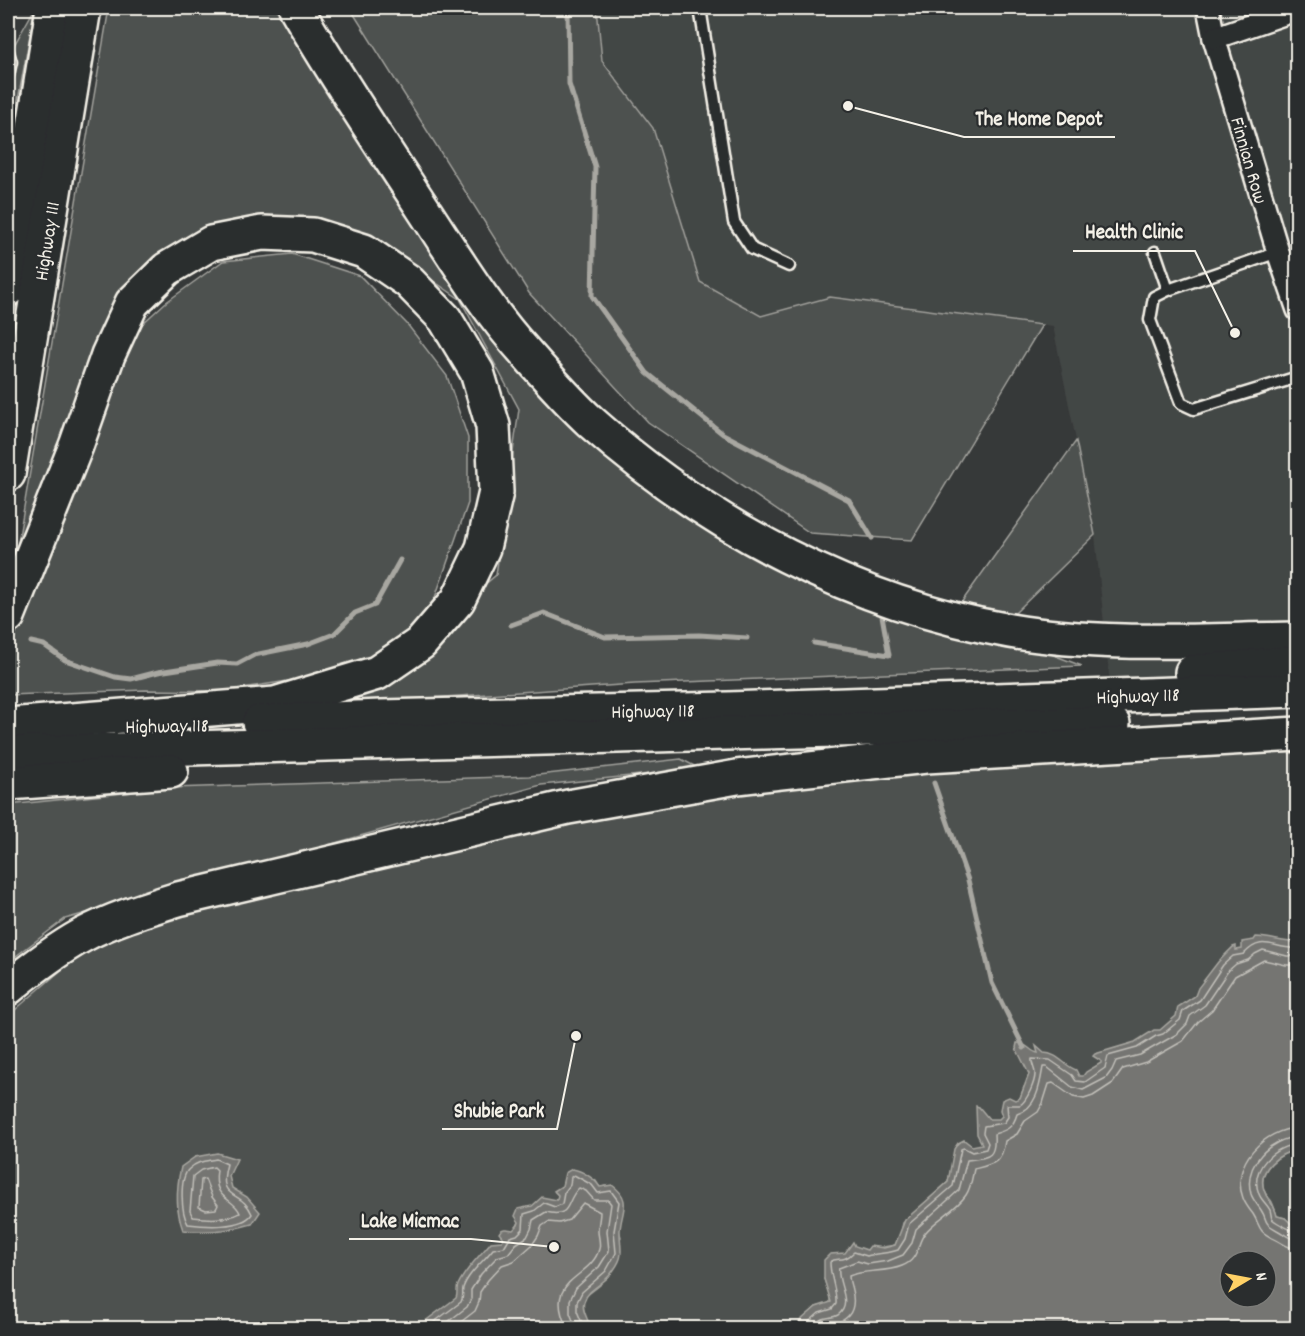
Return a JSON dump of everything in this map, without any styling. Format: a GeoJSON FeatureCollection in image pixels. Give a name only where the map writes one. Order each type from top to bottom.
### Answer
{"type":"FeatureCollection","features":[{"type":"Feature","properties":{"kind":"highway","name":"Highway 111"},"geometry":{"type":"LineString","coordinates":[[8,289],[53,8]]}},
{"type":"Feature","properties":{"kind":"highway","name":"Highway 111"},"geometry":{"type":"LineString","coordinates":[[8,474],[84,8]]}},
{"type":"Feature","properties":{"kind":"highway"},"geometry":{"type":"LineString","coordinates":[[296,8],[323,55],[482,299],[524,351],[590,421],[661,479],[743,533],[834,579],[922,610],[1009,631],[1095,641],[1298,639]]}},
{"type":"Feature","properties":{"kind":"highway"},"geometry":{"type":"LineString","coordinates":[[8,616],[76,446],[108,355],[132,303],[167,269],[212,243],[262,233],[313,235],[364,252],[408,280],[445,319],[477,372],[493,426],[496,492],[483,548],[463,590],[458,600],[421,642],[376,674],[275,704],[8,725]]}},
{"type":"Feature","properties":{"kind":"highway"},"geometry":{"type":"LineString","coordinates":[[499,714],[616,699],[727,698],[1096,680],[1298,662]]}},
{"type":"Feature","properties":{"kind":"highway","name":"Highway 118"},"geometry":{"type":"LineString","coordinates":[[8,725],[156,726],[381,717],[1298,690]]}},
{"type":"Feature","properties":{"kind":"highway","name":"Highway 118"},"geometry":{"type":"LineString","coordinates":[[8,753],[1298,718]]}},
{"type":"Feature","properties":{"kind":"highway"},"geometry":{"type":"LineString","coordinates":[[8,988],[41,961],[83,935],[130,915],[178,899],[568,807],[737,777],[926,756],[1298,734]]}},
{"type":"Feature","properties":{"kind":"highway"},"geometry":{"type":"LineString","coordinates":[[8,783],[281,764],[383,743]]}},
{"type":"Feature","properties":{"kind":"street","name":"Finnian Row"},"geometry":{"type":"LineString","coordinates":[[1208,8],[1214,38],[1278,252],[1298,310]]}},
{"type":"Feature","properties":{"kind":"street"},"geometry":{"type":"LineString","coordinates":[[1214,38],[1298,9]]}},
{"type":"Feature","properties":{"kind":"lane"},"geometry":{"type":"LineString","coordinates":[[700,8],[734,222],[752,249],[789,266]]}},
{"type":"Feature","properties":{"kind":"lane"},"geometry":{"type":"LineString","coordinates":[[8,52],[11,62],[8,75]]}},
{"type":"Feature","properties":{"kind":"lane"},"geometry":{"type":"LineString","coordinates":[[1155,252],[1168,290]]}},
{"type":"Feature","properties":{"kind":"lane"},"geometry":{"type":"LineString","coordinates":[[1278,252],[1168,290],[1154,297],[1150,320],[1181,403],[1194,409],[1298,376]]}},
{"type":"Feature","properties":{"kind":"shaded area"},"geometry":{"type":"Polygon","coordinates":[[[35,8],[8,154],[8,56],[35,8]]]}},
{"type":"Feature","properties":{"kind":"shaded area"},"geometry":{"type":"Polygon","coordinates":[[[109,8],[283,8],[501,341],[669,508],[1082,666],[635,684],[342,704],[496,575],[519,409],[460,299],[414,268],[318,231],[172,260],[15,560],[109,8]]]}},
{"type":"Feature","properties":{"kind":"shaded area"},"geometry":{"type":"Polygon","coordinates":[[[350,8],[597,8],[602,61],[653,128],[700,282],[761,316],[830,297],[1042,325],[912,540],[810,533],[648,422],[529,293],[350,8]]]}},
{"type":"Feature","properties":{"kind":"shaded area"},"geometry":{"type":"Polygon","coordinates":[[[597,8],[1297,8],[1297,709],[1113,714],[1095,535],[1053,326],[830,297],[761,316],[700,282],[653,128],[602,61],[597,8]]]}},
{"type":"Feature","properties":{"kind":"shaded area"},"geometry":{"type":"Polygon","coordinates":[[[292,254],[360,276],[407,324],[447,376],[468,438],[468,503],[430,612],[376,656],[320,676],[222,691],[145,690],[8,695],[8,655],[117,347],[165,303],[223,261],[292,254]]]}},
{"type":"Feature","properties":{"kind":"shaded area"},"geometry":{"type":"Polygon","coordinates":[[[1076,441],[1095,535],[1015,613],[961,603],[1076,441]]]}},
{"type":"Feature","properties":{"kind":"shaded area"},"geometry":{"type":"Polygon","coordinates":[[[1297,744],[1297,948],[1144,1084],[1024,1087],[1020,1098],[982,1144],[952,1166],[948,1182],[903,1223],[900,1237],[895,1245],[842,1254],[824,1279],[830,1296],[830,1304],[816,1307],[795,1328],[583,1328],[581,1308],[586,1296],[600,1285],[621,1237],[605,1186],[600,1188],[596,1181],[581,1172],[555,1192],[558,1195],[557,1200],[519,1222],[453,1307],[424,1328],[8,1328],[8,1016],[59,972],[85,936],[643,788],[1297,744]]]}},
{"type":"Feature","properties":{"kind":"shaded area"},"geometry":{"type":"Polygon","coordinates":[[[681,759],[700,769],[541,785],[65,919],[8,962],[8,805],[172,788],[529,776],[681,759]]]}},
{"type":"Feature","properties":{"kind":"shaded area"},"geometry":{"type":"Polygon","coordinates":[[[1297,1150],[1297,1229],[1285,1218],[1277,1216],[1265,1192],[1263,1182],[1267,1169],[1277,1158],[1297,1150]]]}},
{"type":"Feature","properties":{"kind":"water"},"geometry":{"type":"Polygon","coordinates":[[[1256,937],[1297,942],[1297,1150],[1271,1163],[1263,1182],[1265,1194],[1277,1216],[1285,1218],[1297,1229],[1297,1328],[795,1328],[816,1307],[831,1302],[824,1279],[824,1260],[830,1254],[845,1253],[853,1242],[855,1246],[867,1250],[870,1246],[884,1248],[895,1245],[905,1220],[948,1182],[954,1149],[958,1143],[964,1140],[972,1146],[982,1144],[977,1134],[976,1106],[989,1119],[999,1119],[1002,1116],[1000,1110],[1002,1100],[1009,1097],[1015,1100],[1020,1098],[1029,1074],[1016,1048],[1017,1043],[1038,1053],[1036,1046],[1044,1053],[1053,1055],[1076,1070],[1079,1076],[1083,1076],[1101,1063],[1093,1056],[1095,1054],[1135,1042],[1154,1030],[1160,1030],[1176,1016],[1178,1007],[1195,996],[1198,988],[1218,962],[1233,947],[1236,946],[1236,950],[1242,949],[1242,942],[1254,940],[1256,937]]]}},
{"type":"Feature","properties":{"kind":"water"},"geometry":{"type":"Polygon","coordinates":[[[217,1153],[237,1159],[229,1176],[232,1188],[247,1197],[260,1212],[252,1224],[226,1230],[183,1230],[177,1199],[181,1167],[195,1157],[217,1153]]]}},
{"type":"Feature","properties":{"kind":"water"},"geometry":{"type":"Polygon","coordinates":[[[572,1169],[588,1175],[600,1187],[612,1185],[624,1201],[620,1231],[620,1258],[610,1275],[588,1294],[584,1302],[590,1328],[416,1328],[456,1298],[458,1285],[473,1262],[491,1242],[502,1241],[500,1231],[513,1230],[518,1225],[519,1222],[515,1216],[518,1209],[532,1206],[542,1197],[557,1200],[558,1195],[554,1191],[562,1186],[565,1173],[572,1169]]]}},
{"type":"Feature","properties":{"kind":"waterway"},"geometry":{"type":"LineString","coordinates":[[568,8],[569,84],[595,167],[592,296],[647,373],[723,434],[849,500],[872,538]]}},
{"type":"Feature","properties":{"kind":"waterway"},"geometry":{"type":"LineString","coordinates":[[31,642],[44,645],[65,660],[115,677],[131,679],[158,672],[217,663],[237,664],[254,655],[308,644],[334,634],[355,613],[375,605],[400,560]]}},
{"type":"Feature","properties":{"kind":"waterway"},"geometry":{"type":"LineString","coordinates":[[814,643],[889,655],[881,610]]}},
{"type":"Feature","properties":{"kind":"waterway"},"geometry":{"type":"LineString","coordinates":[[511,625],[544,613],[605,637],[699,635],[747,638]]}},
{"type":"Feature","properties":{"kind":"waterway"},"geometry":{"type":"LineString","coordinates":[[934,783],[968,880],[992,983],[1024,1048]]}},
{"type":"Feature","properties":{"kind":"place","name":"The Home Depot"},"geometry":{"type":"Point","coordinates":[848,106]}},
{"type":"Feature","properties":{"kind":"place","name":"Health Clinic"},"geometry":{"type":"Point","coordinates":[1235,333]}},
{"type":"Feature","properties":{"kind":"place","name":"Shubie Park"},"geometry":{"type":"Point","coordinates":[576,1036]}},
{"type":"Feature","properties":{"kind":"place","name":"Lake Micmac"},"geometry":{"type":"Point","coordinates":[554,1247]}}]}
